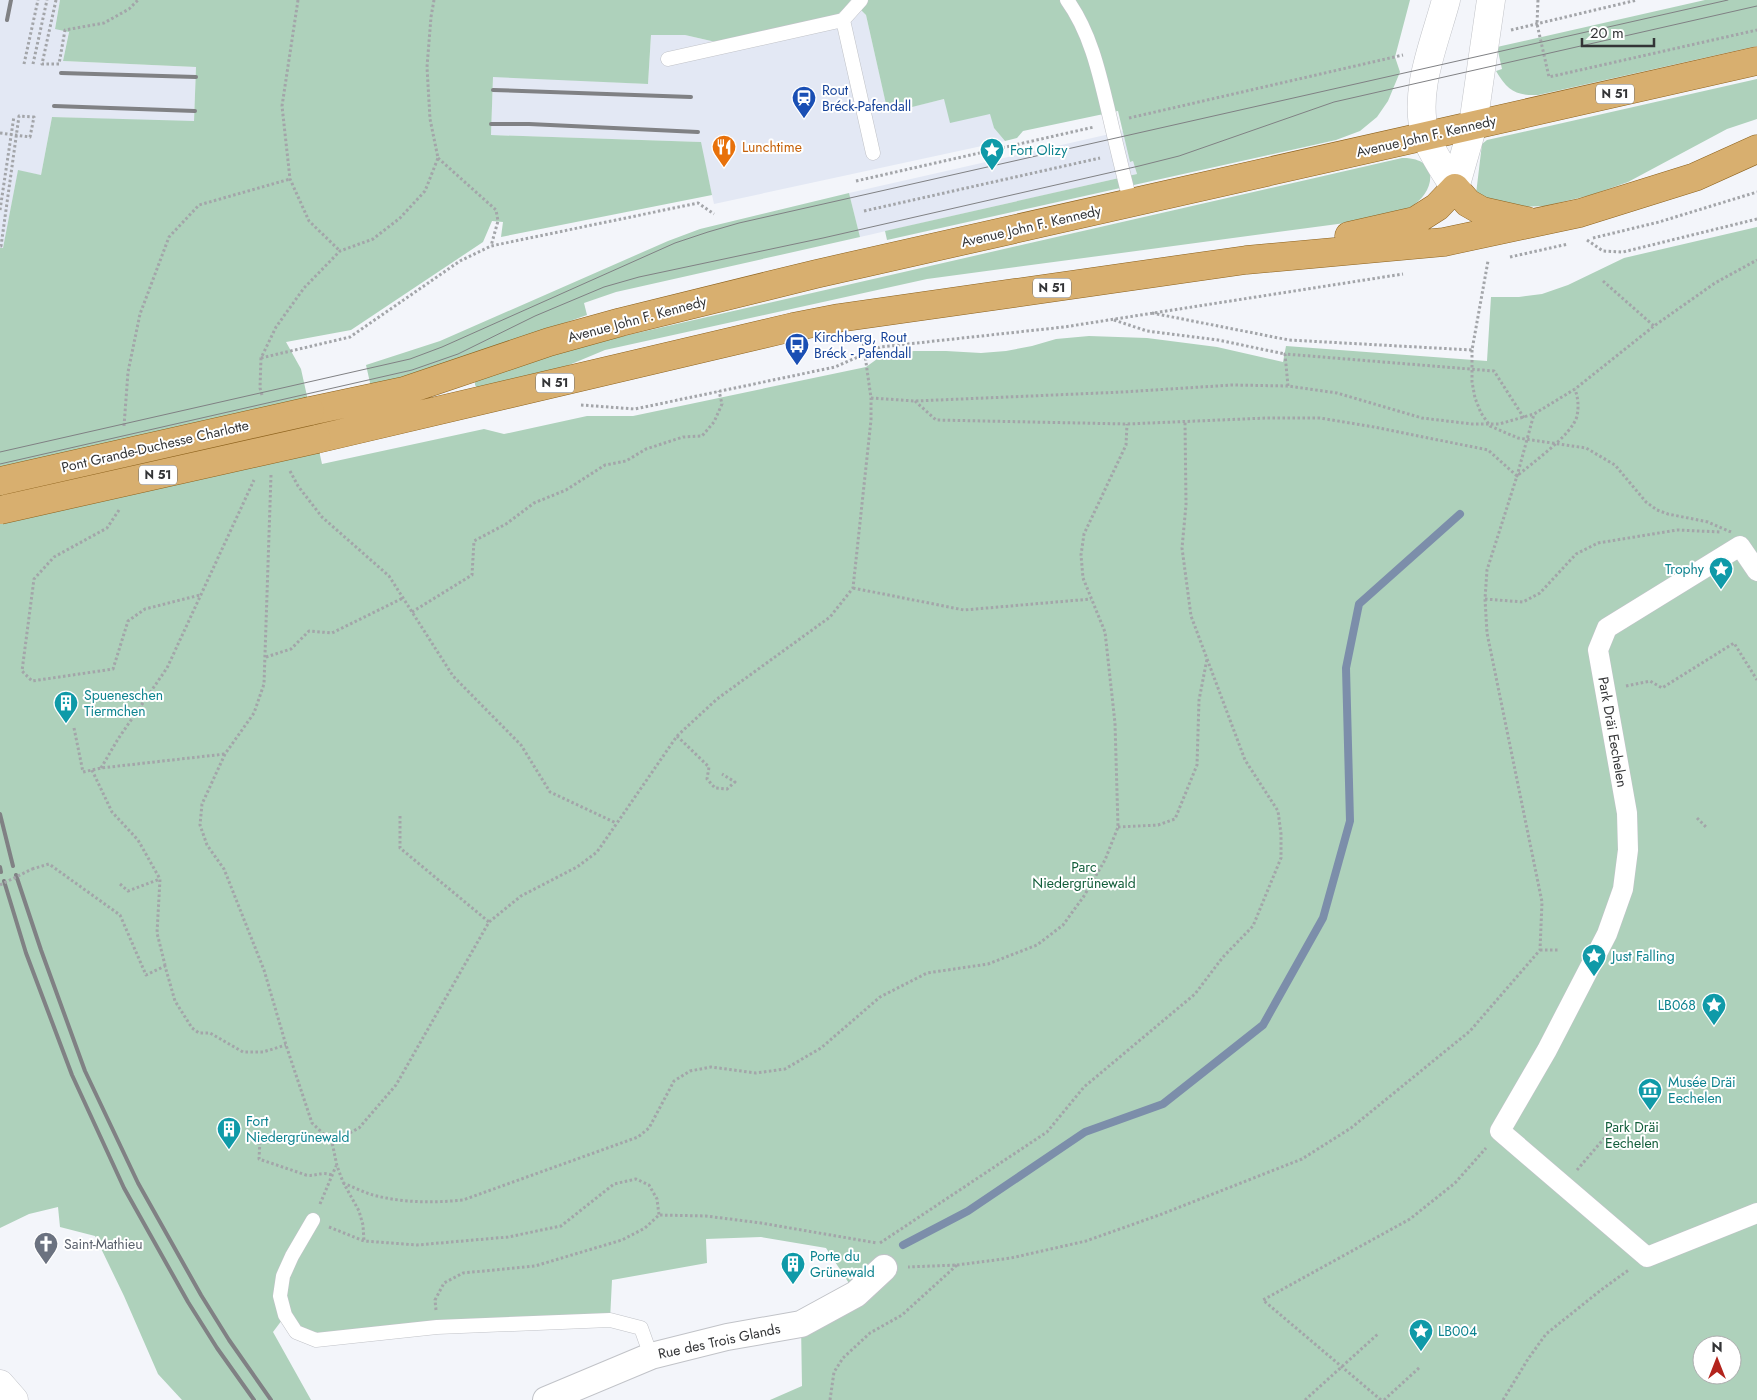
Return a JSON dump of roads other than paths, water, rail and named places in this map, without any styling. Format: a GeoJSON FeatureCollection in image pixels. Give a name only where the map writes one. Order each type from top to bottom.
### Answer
{"type":"FeatureCollection","features":[{"type":"Feature","properties":{"kind":"main road"},"geometry":{"type":"LineString","coordinates":[[1446,0],[1424,81],[1420,105],[1425,136],[1455,188]]}},
{"type":"Feature","properties":{"kind":"main road"},"geometry":{"type":"LineString","coordinates":[[1455,188],[1473,126],[1492,0]]}},
{"type":"Feature","properties":{"kind":"main road","name":"Avenue John F. Kennedy"},"geometry":{"type":"LineString","coordinates":[[310,411],[404,391],[549,342],[630,319],[816,274],[1757,61]]}},
{"type":"Feature","properties":{"kind":"main road","name":"N 51"},"geometry":{"type":"LineString","coordinates":[[1246,260],[1444,242],[1537,224],[1580,214],[1695,176],[1757,148]]}},
{"type":"Feature","properties":{"kind":"main road","name":"N 51"},"geometry":{"type":"LineString","coordinates":[[1246,260],[1414,221],[1437,207],[1455,188],[1468,203],[1482,211],[1537,224]]}},
{"type":"Feature","properties":{"kind":"main road","name":"Pont Grande-Duchesse Charlotte"},"geometry":{"type":"LineString","coordinates":[[0,510],[317,439],[793,327],[859,315],[1246,260]]}},
{"type":"Feature","properties":{"kind":"main road","name":"Pont Grande-Duchesse Charlotte"},"geometry":{"type":"LineString","coordinates":[[0,481],[310,411]]}},
{"type":"Feature","properties":{"kind":"street"},"geometry":{"type":"LineString","coordinates":[[1695,176],[1757,161]]}},
{"type":"Feature","properties":{"kind":"street","name":"Park Dräi Eechelen"},"geometry":{"type":"LineString","coordinates":[[1757,571],[1740,546],[1607,628],[1598,650],[1627,813],[1628,850],[1623,889],[1603,942],[1547,1050],[1500,1131],[1647,1257],[1757,1213]]}},
{"type":"Feature","properties":{"kind":"street","name":"Rue des Trois Glands"},"geometry":{"type":"LineString","coordinates":[[546,1400],[651,1356],[727,1337],[800,1324],[856,1294],[881,1256]]}},
{"type":"Feature","properties":{"kind":"lane"},"geometry":{"type":"LineString","coordinates":[[668,59],[843,20],[861,0]]}},
{"type":"Feature","properties":{"kind":"lane"},"geometry":{"type":"LineString","coordinates":[[1067,0],[1074,9],[1099,74],[1131,204]]}},
{"type":"Feature","properties":{"kind":"lane"},"geometry":{"type":"LineString","coordinates":[[843,20],[873,153]]}},
{"type":"Feature","properties":{"kind":"lane"},"geometry":{"type":"LineString","coordinates":[[313,1220],[282,1276],[280,1296],[285,1315],[296,1332],[316,1340],[437,1327],[610,1320],[641,1328],[651,1356]]}},
{"type":"Feature","properties":{"kind":"waterway"},"geometry":{"type":"LineString","coordinates":[[903,1245],[968,1211],[1085,1132],[1163,1104],[1263,1025],[1323,918],[1350,821],[1346,668],[1359,604],[1460,514]]}},
{"type":"Feature","properties":{"kind":"tram line"},"geometry":{"type":"LineString","coordinates":[[0,452],[410,359],[442,347],[675,243],[739,223],[1728,0]]}},
{"type":"Feature","properties":{"kind":"tram line"},"geometry":{"type":"LineString","coordinates":[[0,464],[412,370],[458,354],[535,316],[604,287],[639,277],[823,238],[1139,166],[1179,156],[1334,102],[1757,6]]}},
{"type":"Feature","properties":{"kind":"railway"},"geometry":{"type":"LineString","coordinates":[[7,20],[11,0]]}},
{"type":"Feature","properties":{"kind":"railway"},"geometry":{"type":"LineString","coordinates":[[61,73],[196,77]]}},
{"type":"Feature","properties":{"kind":"railway"},"geometry":{"type":"LineString","coordinates":[[493,90],[691,97]]}},
{"type":"Feature","properties":{"kind":"railway"},"geometry":{"type":"LineString","coordinates":[[54,106],[195,111]]}},
{"type":"Feature","properties":{"kind":"railway"},"geometry":{"type":"LineString","coordinates":[[491,124],[698,132]]}},
{"type":"Feature","properties":{"kind":"railway"},"geometry":{"type":"LineString","coordinates":[[0,814],[13,866]]}},
{"type":"Feature","properties":{"kind":"railway"},"geometry":{"type":"LineString","coordinates":[[0,867],[1,872]]}},
{"type":"Feature","properties":{"kind":"railway"},"geometry":{"type":"LineString","coordinates":[[16,875],[85,1071],[138,1183],[201,1295],[229,1340],[271,1400]]}},
{"type":"Feature","properties":{"kind":"railway"},"geometry":{"type":"LineString","coordinates":[[4,881],[26,953],[72,1075],[124,1188],[188,1302],[217,1348],[254,1400]]}},
{"type":"Feature","properties":{"kind":"place","name":"Rout Bréck-Pafendall"},"geometry":{"type":"Point","coordinates":[804,119]}},
{"type":"Feature","properties":{"kind":"place","name":"Lunchtime"},"geometry":{"type":"Point","coordinates":[724,168]}},
{"type":"Feature","properties":{"kind":"place","name":"Fort Olizy"},"geometry":{"type":"Point","coordinates":[992,171]}},
{"type":"Feature","properties":{"kind":"place","name":"Kirchberg, Rout Bréck - Pafendall"},"geometry":{"type":"Point","coordinates":[797,366]}},
{"type":"Feature","properties":{"kind":"place","name":"Trophy"},"geometry":{"type":"Point","coordinates":[1721,590]}},
{"type":"Feature","properties":{"kind":"place","name":"Spueneschen Tiermchen"},"geometry":{"type":"Point","coordinates":[66,724]}},
{"type":"Feature","properties":{"kind":"place","name":"Just Falling"},"geometry":{"type":"Point","coordinates":[1594,977]}},
{"type":"Feature","properties":{"kind":"place","name":"LB068"},"geometry":{"type":"Point","coordinates":[1714,1026]}},
{"type":"Feature","properties":{"kind":"place","name":"Musée Dräi Eechelen"},"geometry":{"type":"Point","coordinates":[1650,1111]}},
{"type":"Feature","properties":{"kind":"place","name":"Fort Niedergrünewald"},"geometry":{"type":"Point","coordinates":[229,1150]}},
{"type":"Feature","properties":{"kind":"place","name":"Saint-Mathieu"},"geometry":{"type":"Point","coordinates":[46,1265]}},
{"type":"Feature","properties":{"kind":"place","name":"Porte du Grünewald"},"geometry":{"type":"Point","coordinates":[793,1285]}},
{"type":"Feature","properties":{"kind":"place","name":"LB004"},"geometry":{"type":"Point","coordinates":[1421,1352]}},
{"type":"Feature","properties":{"kind":"park label","name":"Parc Niedergrünewald"},"geometry":{"type":"Point","coordinates":[1084,876]}}]}
